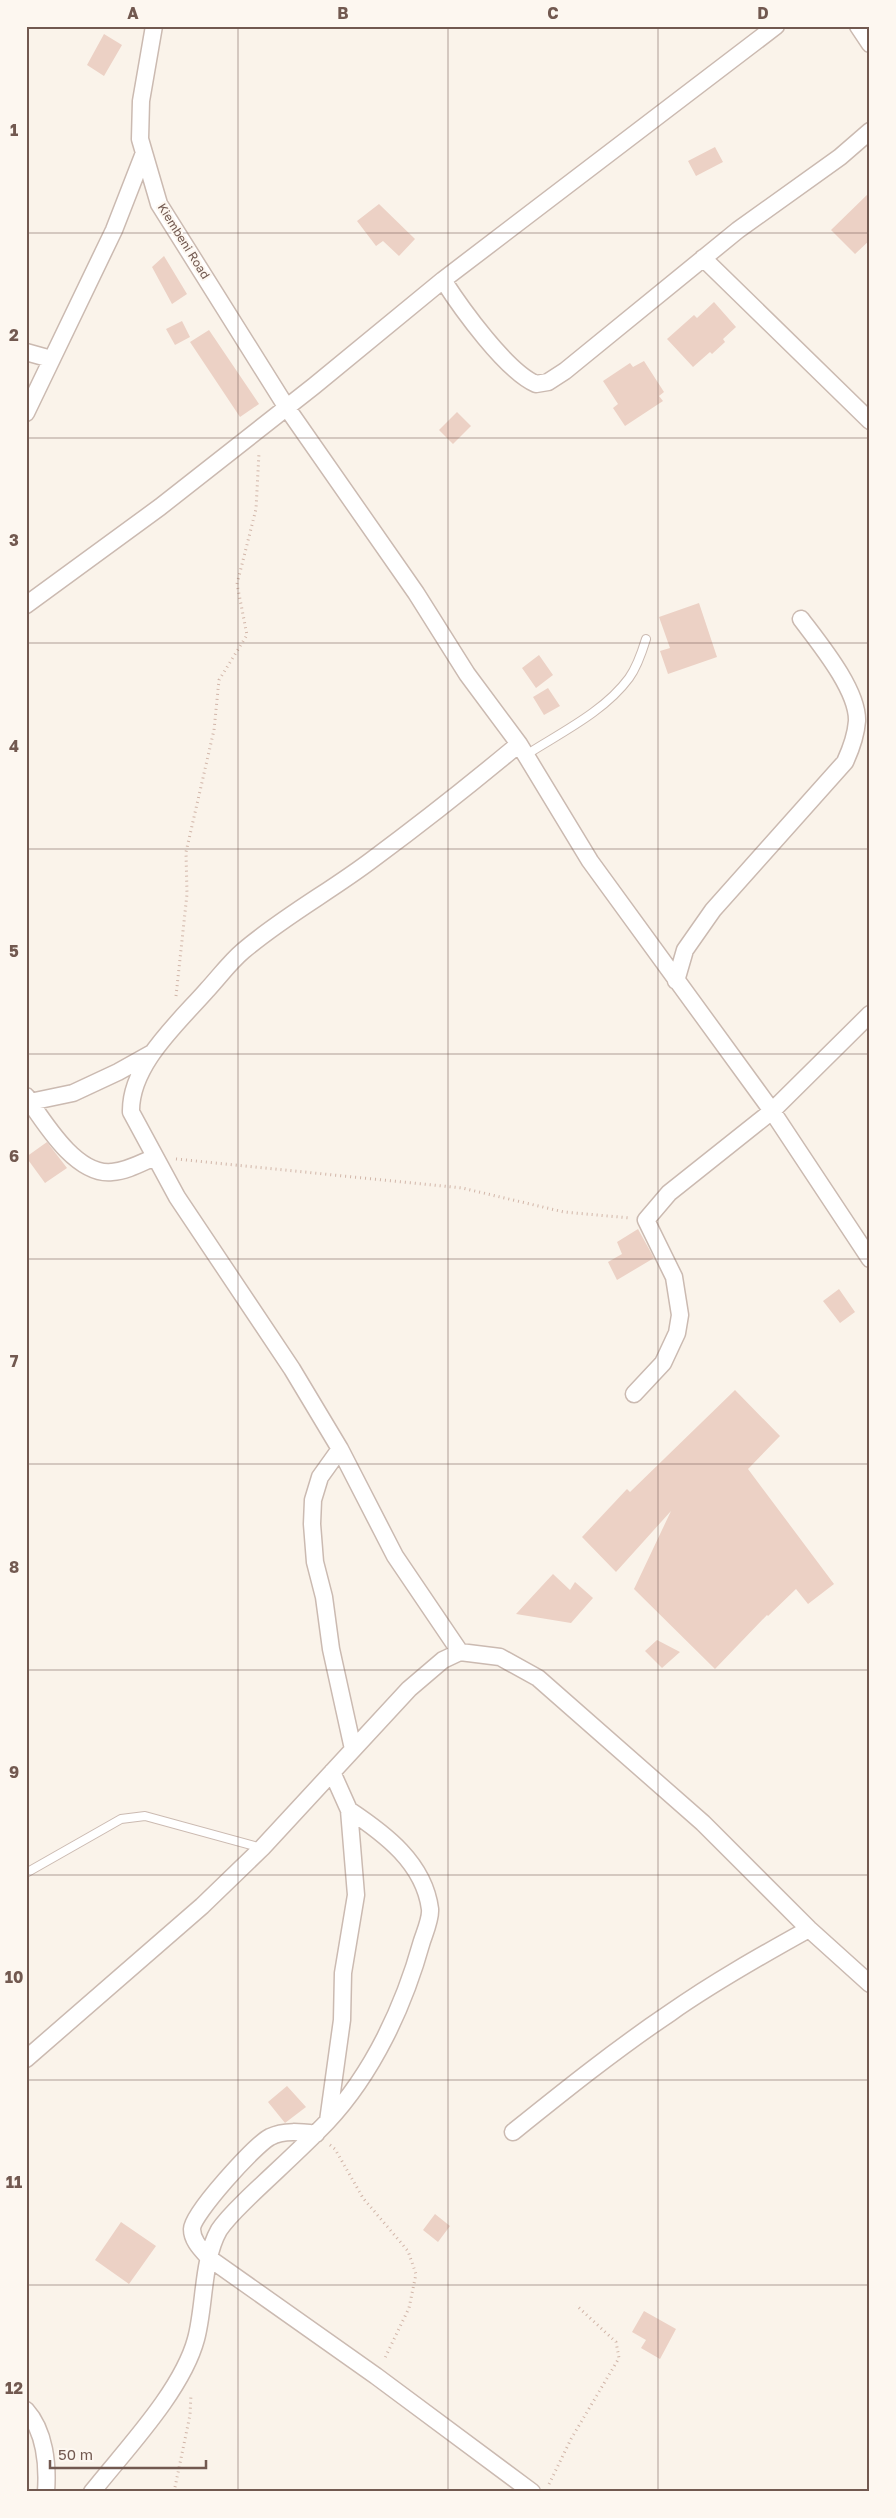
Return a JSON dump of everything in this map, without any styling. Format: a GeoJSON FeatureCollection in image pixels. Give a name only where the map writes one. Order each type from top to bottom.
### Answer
{"type":"FeatureCollection","features":[{"type":"Feature","properties":{"kind":"street","name":"Kiembeni Road"},"geometry":{"type":"LineString","coordinates":[[154,26],[141,101],[140,139],[159,204],[287,408],[416,593],[467,674],[522,750],[590,860],[772,1111],[870,1258]]}},
{"type":"Feature","properties":{"kind":"street"},"geometry":{"type":"LineString","coordinates":[[26,605],[260,429],[443,280],[776,26]]}},
{"type":"Feature","properties":{"kind":"street"},"geometry":{"type":"LineString","coordinates":[[858,26],[870,44]]}},
{"type":"Feature","properties":{"kind":"street"},"geometry":{"type":"LineString","coordinates":[[443,280],[467,316],[520,374],[536,384],[548,382],[566,371],[703,258],[840,157],[870,131]]}},
{"type":"Feature","properties":{"kind":"street"},"geometry":{"type":"LineString","coordinates":[[26,413],[50,358],[114,230],[144,153]]}},
{"type":"Feature","properties":{"kind":"street"},"geometry":{"type":"LineString","coordinates":[[703,258],[870,421]]}},
{"type":"Feature","properties":{"kind":"street"},"geometry":{"type":"LineString","coordinates":[[26,352],[50,358]]}},
{"type":"Feature","properties":{"kind":"street"},"geometry":{"type":"LineString","coordinates":[[676,980],[685,950],[713,910],[845,762],[852,746],[857,719],[851,694],[801,619]]}},
{"type":"Feature","properties":{"kind":"street"},"geometry":{"type":"LineString","coordinates":[[460,1652],[395,1556],[340,1449],[292,1369],[177,1197],[131,1112],[131,1098],[135,1085],[156,1051],[176,1024],[242,952],[286,918],[333,889],[522,750]]}},
{"type":"Feature","properties":{"kind":"street"},"geometry":{"type":"LineString","coordinates":[[634,1394],[663,1363],[676,1333],[680,1315],[674,1277],[646,1220],[669,1193],[772,1111],[870,1014]]}},
{"type":"Feature","properties":{"kind":"street"},"geometry":{"type":"LineString","coordinates":[[155,1157],[130,1168],[111,1172],[92,1170],[65,1149],[28,1099],[73,1093],[118,1072],[156,1051]]}},
{"type":"Feature","properties":{"kind":"street"},"geometry":{"type":"LineString","coordinates":[[340,1449],[320,1476],[313,1500],[312,1524],[314,1562],[324,1597],[331,1649],[353,1749]]}},
{"type":"Feature","properties":{"kind":"street"},"geometry":{"type":"LineString","coordinates":[[26,2059],[196,1912],[262,1848],[409,1689],[443,1660],[460,1652],[500,1657],[538,1678],[703,1822],[809,1929],[870,1984]]}},
{"type":"Feature","properties":{"kind":"street"},"geometry":{"type":"LineString","coordinates":[[328,2121],[342,2020],[343,1973],[356,1895],[349,1810],[332,1772]]}},
{"type":"Feature","properties":{"kind":"street"},"geometry":{"type":"LineString","coordinates":[[92,2492],[164,2400],[186,2367],[196,2340],[209,2258],[220,2228],[316,2134],[352,2095],[382,2042],[417,1960],[430,1911],[423,1884],[405,1855],[378,1829],[349,1810]]}},
{"type":"Feature","properties":{"kind":"street"},"geometry":{"type":"LineString","coordinates":[[513,2132],[589,2071],[671,2012],[756,1958],[809,1929]]}},
{"type":"Feature","properties":{"kind":"street"},"geometry":{"type":"LineString","coordinates":[[316,2134],[284,2133],[271,2136],[258,2146],[200,2211],[192,2227],[193,2239],[209,2258],[376,2376],[532,2492]]}},
{"type":"Feature","properties":{"kind":"street"},"geometry":{"type":"LineString","coordinates":[[26,2410],[43,2444],[47,2475],[46,2492]]}},
{"type":"Feature","properties":{"kind":"lane"},"geometry":{"type":"LineString","coordinates":[[522,750],[590,713],[610,698],[629,678],[646,639]]}},
{"type":"Feature","properties":{"kind":"lane"},"geometry":{"type":"LineString","coordinates":[[26,1873],[121,1819],[145,1816],[262,1848]]}},
{"type":"Feature","properties":{"kind":"path"},"geometry":{"type":"LineString","coordinates":[[176,1024],[176,997],[187,894],[186,852],[214,730],[219,680],[247,635],[237,584],[256,509],[260,429]]}},
{"type":"Feature","properties":{"kind":"path"},"geometry":{"type":"LineString","coordinates":[[155,1157],[462,1188],[564,1212],[646,1220]]}},
{"type":"Feature","properties":{"kind":"path"},"geometry":{"type":"LineString","coordinates":[[316,2134],[335,2149],[363,2198],[408,2251],[416,2274],[410,2308],[376,2376]]}},
{"type":"Feature","properties":{"kind":"path"},"geometry":{"type":"LineString","coordinates":[[545,2492],[571,2439],[619,2358],[616,2342],[576,2304]]}},
{"type":"Feature","properties":{"kind":"path"},"geometry":{"type":"LineString","coordinates":[[174,2492],[190,2415],[191,2393],[186,2367]]}},
{"type":"Feature","properties":{"kind":"building"},"geometry":{"type":"Polygon","coordinates":[[[104,34],[122,45],[104,76],[87,65],[104,34]]]}},
{"type":"Feature","properties":{"kind":"building"},"geometry":{"type":"Polygon","coordinates":[[[715,147],[723,162],[696,176],[688,161],[715,147]]]}},
{"type":"Feature","properties":{"kind":"building"},"geometry":{"type":"Polygon","coordinates":[[[870,192],[870,240],[855,254],[831,230],[870,192]]]}},
{"type":"Feature","properties":{"kind":"building"},"geometry":{"type":"Polygon","coordinates":[[[379,204],[415,239],[399,256],[383,241],[376,246],[357,221],[379,204]]]}},
{"type":"Feature","properties":{"kind":"building"},"geometry":{"type":"Polygon","coordinates":[[[164,256],[187,294],[172,304],[152,267],[164,256]]]}},
{"type":"Feature","properties":{"kind":"building"},"geometry":{"type":"Polygon","coordinates":[[[714,302],[736,327],[723,339],[725,342],[693,367],[667,339],[694,315],[697,318],[714,302]]]}},
{"type":"Feature","properties":{"kind":"building"},"geometry":{"type":"Polygon","coordinates":[[[182,321],[190,337],[175,345],[166,329],[182,321]]]}},
{"type":"Feature","properties":{"kind":"building"},"geometry":{"type":"Polygon","coordinates":[[[209,330],[259,404],[240,417],[190,342],[209,330]]]}},
{"type":"Feature","properties":{"kind":"building"},"geometry":{"type":"Polygon","coordinates":[[[644,361],[664,392],[659,396],[663,401],[625,426],[613,408],[618,404],[603,381],[630,363],[633,367],[644,361]]]}},
{"type":"Feature","properties":{"kind":"building"},"geometry":{"type":"Polygon","coordinates":[[[457,412],[471,426],[453,444],[439,430],[457,412]]]}},
{"type":"Feature","properties":{"kind":"building"},"geometry":{"type":"Polygon","coordinates":[[[699,603],[717,657],[668,674],[660,651],[670,648],[659,617],[699,603]]]}},
{"type":"Feature","properties":{"kind":"building"},"geometry":{"type":"Polygon","coordinates":[[[539,655],[553,675],[536,688],[522,668],[539,655]]]}},
{"type":"Feature","properties":{"kind":"building"},"geometry":{"type":"Polygon","coordinates":[[[548,688],[560,706],[544,715],[533,697],[548,688]]]}},
{"type":"Feature","properties":{"kind":"building"},"geometry":{"type":"Polygon","coordinates":[[[47,1142],[67,1168],[45,1183],[26,1157],[47,1142]]]}},
{"type":"Feature","properties":{"kind":"building"},"geometry":{"type":"Polygon","coordinates":[[[638,1229],[654,1258],[617,1280],[608,1262],[622,1254],[617,1242],[638,1229]]]}},
{"type":"Feature","properties":{"kind":"building"},"geometry":{"type":"Polygon","coordinates":[[[839,1289],[855,1312],[840,1323],[823,1301],[839,1289]]]}},
{"type":"Feature","properties":{"kind":"building"},"geometry":{"type":"Polygon","coordinates":[[[735,1390],[780,1436],[748,1469],[834,1584],[808,1604],[796,1589],[767,1615],[715,1669],[634,1589],[671,1511],[616,1572],[582,1537],[627,1489],[630,1492],[735,1390]]]}},
{"type":"Feature","properties":{"kind":"building"},"geometry":{"type":"Polygon","coordinates":[[[553,1574],[570,1590],[575,1582],[593,1598],[571,1623],[516,1614],[553,1574]]]}},
{"type":"Feature","properties":{"kind":"building"},"geometry":{"type":"Polygon","coordinates":[[[657,1640],[680,1652],[662,1668],[645,1651],[657,1640]]]}},
{"type":"Feature","properties":{"kind":"building"},"geometry":{"type":"Polygon","coordinates":[[[287,2086],[306,2107],[285,2123],[268,2102],[287,2086]]]}},
{"type":"Feature","properties":{"kind":"building"},"geometry":{"type":"Polygon","coordinates":[[[435,2214],[450,2226],[438,2242],[423,2230],[435,2214]]]}},
{"type":"Feature","properties":{"kind":"building"},"geometry":{"type":"Polygon","coordinates":[[[121,2222],[156,2246],[129,2284],[95,2260],[121,2222]]]}},
{"type":"Feature","properties":{"kind":"building"},"geometry":{"type":"Polygon","coordinates":[[[644,2311],[676,2329],[660,2359],[641,2348],[646,2340],[632,2332],[644,2311]]]}}]}
